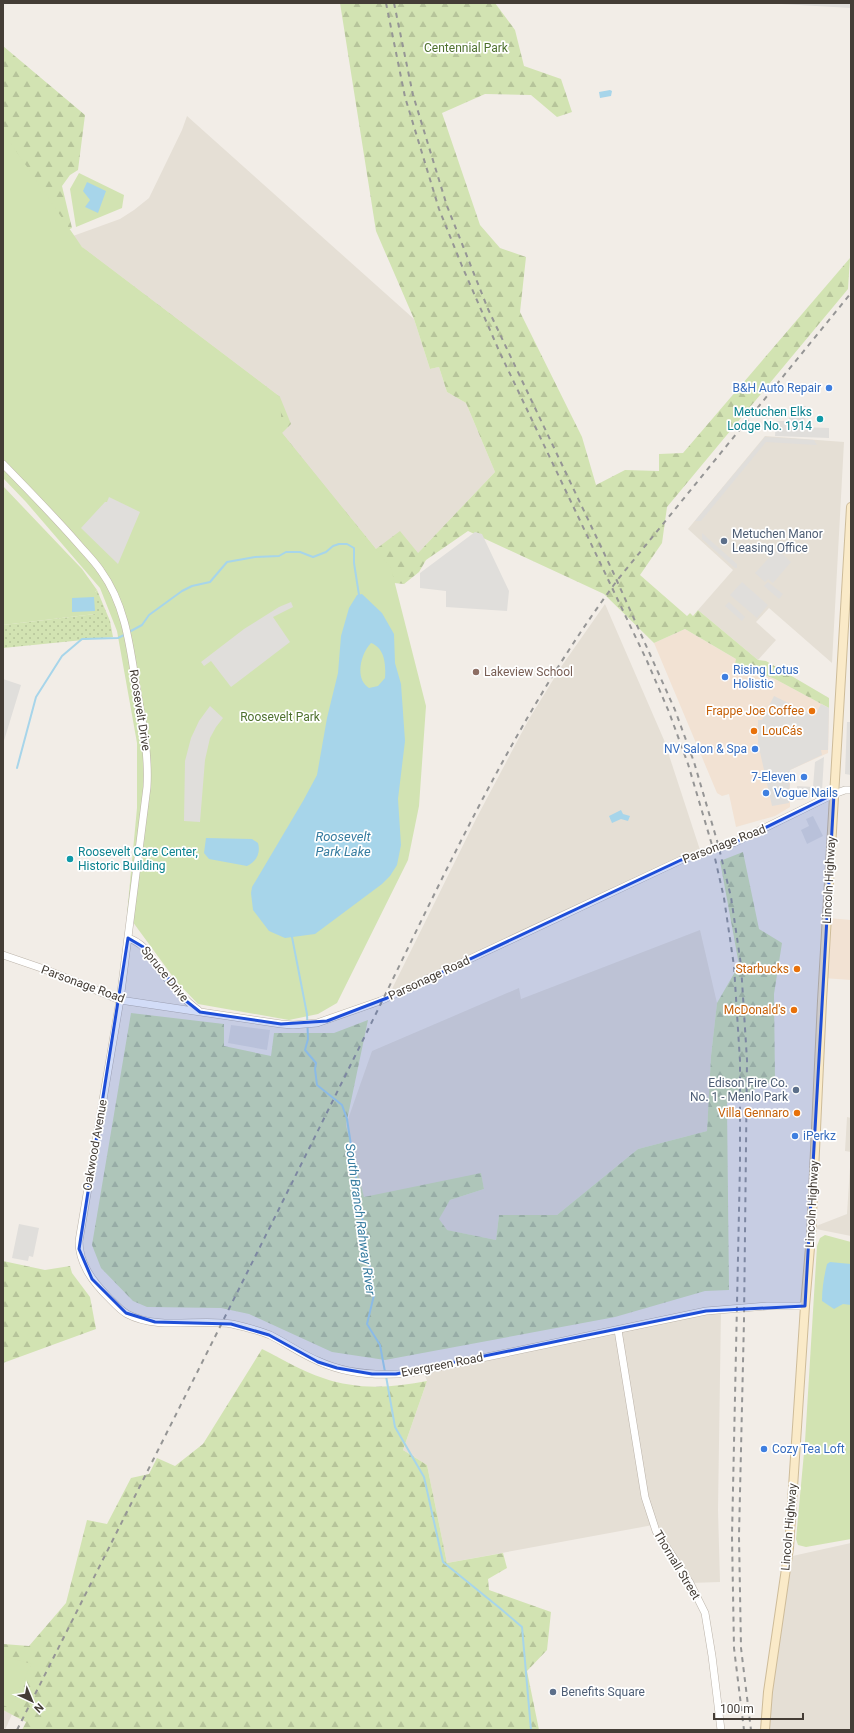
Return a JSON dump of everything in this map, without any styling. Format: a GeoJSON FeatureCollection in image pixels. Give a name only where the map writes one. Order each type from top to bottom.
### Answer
{"type":"FeatureCollection","features":[{"type":"Feature","properties":{"kind":"main road","name":"Lincoln Highway"},"geometry":{"type":"LineString","coordinates":[[765,1730],[768,1692],[788,1553],[804,1306],[811,1228],[822,993],[851,507]]}},
{"type":"Feature","properties":{"kind":"street","name":"Roosevelt Drive"},"geometry":{"type":"LineString","coordinates":[[3,464],[102,571],[117,597],[126,629],[146,741],[148,765],[147,787],[120,1000]]}},
{"type":"Feature","properties":{"kind":"street","name":"Parsonage Road"},"geometry":{"type":"LineString","coordinates":[[3,955],[44,969],[120,1000],[281,1024],[307,1025],[333,1019],[380,1001],[681,860],[736,842],[834,794],[845,790],[851,790]]}},
{"type":"Feature","properties":{"kind":"street","name":"Spruce Drive"},"geometry":{"type":"LineString","coordinates":[[128,938],[134,939],[145,948],[166,978],[186,1000],[200,1012]]}},
{"type":"Feature","properties":{"kind":"street","name":"Oakwood Avenue"},"geometry":{"type":"LineString","coordinates":[[97,1286],[80,1257],[79,1241],[120,1000]]}},
{"type":"Feature","properties":{"kind":"street","name":"Evergreen Road"},"geometry":{"type":"LineString","coordinates":[[97,1286],[126,1313],[144,1320],[218,1323],[252,1329],[269,1335],[318,1362],[337,1368],[372,1374],[396,1374],[410,1372],[721,1309],[804,1306]]}},
{"type":"Feature","properties":{"kind":"street","name":"Thornall Street"},"geometry":{"type":"LineString","coordinates":[[618,1330],[645,1497],[656,1532],[690,1583],[705,1614],[709,1634],[721,1730]]}},
{"type":"Feature","properties":{"kind":"highlighted area"},"geometry":{"type":"Polygon","coordinates":[[[834,794],[805,1306],[706,1311],[396,1374],[372,1374],[337,1368],[318,1362],[269,1335],[231,1324],[155,1322],[126,1313],[92,1279],[79,1249],[128,938],[145,948],[185,1000],[200,1012],[281,1024],[327,1021],[387,998],[681,860],[736,842],[834,794]]]}},
{"type":"Feature","properties":{"kind":"shaded area"},"geometry":{"type":"Polygon","coordinates":[[[851,3],[851,8],[781,4],[851,3]]]}},
{"type":"Feature","properties":{"kind":"shaded area"},"geometry":{"type":"Polygon","coordinates":[[[187,116],[414,319],[430,369],[439,367],[447,392],[466,403],[495,472],[418,553],[376,549],[281,433],[280,397],[82,247],[73,236],[120,219],[149,198],[182,130],[187,116]]]}},
{"type":"Feature","properties":{"kind":"shaded area"},"geometry":{"type":"Polygon","coordinates":[[[790,405],[806,406],[805,425],[800,425],[800,427],[829,428],[829,438],[775,436],[776,421],[788,421],[788,426],[794,426],[789,425],[790,405]]]}},
{"type":"Feature","properties":{"kind":"shaded area"},"geometry":{"type":"Polygon","coordinates":[[[765,436],[844,442],[832,663],[769,608],[756,622],[776,640],[758,660],[698,610],[733,570],[688,529],[765,436]]]}},
{"type":"Feature","properties":{"kind":"shaded area"},"geometry":{"type":"Polygon","coordinates":[[[765,437],[814,440],[817,445],[766,442],[701,521],[695,521],[765,437]]]}},
{"type":"Feature","properties":{"kind":"shaded area"},"geometry":{"type":"Polygon","coordinates":[[[109,497],[140,512],[118,564],[81,528],[105,502],[107,502],[109,497]]]}},
{"type":"Feature","properties":{"kind":"shaded area"},"geometry":{"type":"Polygon","coordinates":[[[475,532],[482,534],[509,591],[507,611],[446,607],[446,591],[420,588],[420,573],[475,532]]]}},
{"type":"Feature","properties":{"kind":"shaded area"},"geometry":{"type":"Polygon","coordinates":[[[702,533],[737,564],[737,568],[735,568],[702,539],[702,533]]]}},
{"type":"Feature","properties":{"kind":"shaded area"},"geometry":{"type":"Polygon","coordinates":[[[777,549],[791,562],[773,583],[768,579],[765,582],[755,573],[777,549]]]}},
{"type":"Feature","properties":{"kind":"shaded area"},"geometry":{"type":"Polygon","coordinates":[[[742,582],[768,605],[757,618],[730,595],[742,582]]]}},
{"type":"Feature","properties":{"kind":"shaded area"},"geometry":{"type":"Polygon","coordinates":[[[768,582],[783,594],[779,599],[764,586],[768,582]]]}},
{"type":"Feature","properties":{"kind":"shaded area"},"geometry":{"type":"Polygon","coordinates":[[[291,602],[293,607],[273,617],[290,642],[231,687],[211,661],[204,666],[201,662],[244,629],[279,607],[291,602]]]}},
{"type":"Feature","properties":{"kind":"shaded area"},"geometry":{"type":"Polygon","coordinates":[[[729,602],[745,617],[742,621],[725,606],[729,602]]]}},
{"type":"Feature","properties":{"kind":"shaded area"},"geometry":{"type":"Polygon","coordinates":[[[605,604],[664,740],[701,853],[389,995],[476,819],[529,719],[561,667],[605,604]]]}},
{"type":"Feature","properties":{"kind":"shaded area"},"geometry":{"type":"Polygon","coordinates":[[[685,629],[736,659],[743,668],[775,679],[829,708],[828,753],[790,770],[790,807],[775,816],[736,827],[729,794],[722,796],[717,793],[654,643],[685,629]]]}},
{"type":"Feature","properties":{"kind":"shaded area"},"geometry":{"type":"Polygon","coordinates":[[[3,679],[21,685],[3,744],[3,679]]]}},
{"type":"Feature","properties":{"kind":"shaded area"},"geometry":{"type":"Polygon","coordinates":[[[774,696],[815,716],[821,704],[829,708],[828,750],[821,750],[822,755],[790,770],[789,803],[772,806],[758,743],[758,720],[762,720],[774,696]]]}},
{"type":"Feature","properties":{"kind":"shaded area"},"geometry":{"type":"Polygon","coordinates":[[[210,706],[223,718],[210,738],[205,760],[200,822],[184,821],[185,761],[191,738],[199,721],[210,706]]]}},
{"type":"Feature","properties":{"kind":"shaded area"},"geometry":{"type":"Polygon","coordinates":[[[847,722],[851,722],[851,775],[845,774],[847,722]]]}},
{"type":"Feature","properties":{"kind":"shaded area"},"geometry":{"type":"Polygon","coordinates":[[[824,757],[822,791],[806,799],[797,800],[797,786],[813,787],[815,762],[824,757]]]}},
{"type":"Feature","properties":{"kind":"shaded area"},"geometry":{"type":"Polygon","coordinates":[[[813,816],[823,836],[807,844],[801,830],[809,826],[806,819],[813,816]]]}},
{"type":"Feature","properties":{"kind":"shaded area"},"geometry":{"type":"Polygon","coordinates":[[[828,918],[851,920],[851,980],[823,978],[828,918]]]}},
{"type":"Feature","properties":{"kind":"shaded area"},"geometry":{"type":"Polygon","coordinates":[[[700,930],[717,1003],[711,1056],[707,1131],[638,1149],[557,1215],[499,1215],[496,1240],[446,1230],[438,1219],[450,1200],[484,1189],[481,1174],[364,1198],[346,1125],[372,1051],[519,988],[521,999],[700,930]]]}},
{"type":"Feature","properties":{"kind":"shaded area"},"geometry":{"type":"Polygon","coordinates":[[[231,1025],[270,1030],[267,1050],[228,1043],[231,1025]]]}},
{"type":"Feature","properties":{"kind":"shaded area"},"geometry":{"type":"Polygon","coordinates":[[[847,1117],[851,1118],[851,1152],[845,1151],[847,1117]]]}},
{"type":"Feature","properties":{"kind":"shaded area"},"geometry":{"type":"Polygon","coordinates":[[[851,1152],[851,1236],[811,1228],[847,1214],[851,1152]]]}},
{"type":"Feature","properties":{"kind":"shaded area"},"geometry":{"type":"Polygon","coordinates":[[[19,1224],[39,1228],[33,1257],[29,1256],[28,1261],[12,1258],[19,1224]]]}},
{"type":"Feature","properties":{"kind":"shaded area"},"geometry":{"type":"Polygon","coordinates":[[[721,1309],[718,1510],[720,1582],[690,1583],[653,1525],[447,1563],[427,1465],[403,1450],[427,1381],[423,1370],[721,1309]]]}},
{"type":"Feature","properties":{"kind":"shaded area"},"geometry":{"type":"Polygon","coordinates":[[[851,1543],[851,1730],[765,1730],[788,1557],[851,1543]]]}},
{"type":"Feature","properties":{"kind":"shaded area"},"geometry":{"type":"Polygon","coordinates":[[[3,1710],[12,1714],[5,1730],[3,1730],[3,1710]]]}},
{"type":"Feature","properties":{"kind":"green space","name":"Centennial Park"},"geometry":{"type":"Polygon","coordinates":[[[340,3],[495,3],[515,30],[524,66],[561,79],[572,112],[557,117],[531,95],[485,94],[442,113],[480,225],[500,248],[526,257],[520,312],[582,437],[596,485],[625,470],[659,471],[659,454],[683,453],[850,258],[848,289],[667,507],[662,543],[640,575],[687,616],[690,613],[693,616],[698,610],[758,660],[766,661],[829,698],[829,708],[775,679],[735,664],[736,659],[685,629],[654,643],[604,594],[468,531],[426,560],[419,572],[404,584],[394,583],[82,247],[280,397],[291,424],[282,433],[376,549],[400,531],[418,553],[495,472],[466,403],[447,392],[439,367],[430,369],[414,319],[376,231],[340,3]]]}},
{"type":"Feature","properties":{"kind":"green space"},"geometry":{"type":"Polygon","coordinates":[[[3,46],[85,115],[78,170],[70,175],[62,186],[72,228],[54,236],[3,188],[3,46]]]}},
{"type":"Feature","properties":{"kind":"green space","name":"Roosevelt Park"},"geometry":{"type":"Polygon","coordinates":[[[3,132],[82,247],[280,397],[282,433],[391,568],[426,706],[419,806],[408,860],[337,1003],[318,1014],[289,1020],[198,1004],[176,981],[127,914],[137,808],[137,743],[117,631],[100,588],[26,502],[3,478],[3,132]]]}},
{"type":"Feature","properties":{"kind":"green space"},"geometry":{"type":"Polygon","coordinates":[[[79,173],[124,195],[122,208],[76,227],[70,189],[79,173]]]}},
{"type":"Feature","properties":{"kind":"green space"},"geometry":{"type":"Polygon","coordinates":[[[3,486],[82,569],[97,590],[95,592],[95,614],[3,625],[3,486]]]}},
{"type":"Feature","properties":{"kind":"green space"},"geometry":{"type":"Polygon","coordinates":[[[97,590],[110,621],[113,637],[3,648],[3,625],[95,614],[95,592],[97,590]]]}},
{"type":"Feature","properties":{"kind":"green space"},"geometry":{"type":"Polygon","coordinates":[[[743,852],[759,929],[782,943],[774,994],[775,1080],[727,1103],[729,1290],[705,1291],[615,1317],[385,1360],[332,1352],[249,1314],[221,1308],[147,1307],[133,1301],[101,1268],[92,1245],[131,1013],[224,1024],[224,1046],[271,1056],[274,1033],[334,1033],[368,1020],[346,1125],[364,1197],[481,1173],[484,1189],[450,1200],[439,1219],[447,1230],[496,1240],[499,1215],[557,1215],[638,1149],[707,1131],[711,1056],[717,1003],[739,965],[720,861],[743,852]]]}},
{"type":"Feature","properties":{"kind":"green space"},"geometry":{"type":"Polygon","coordinates":[[[825,1235],[851,1242],[851,1539],[806,1547],[798,1545],[796,1539],[805,1442],[817,1246],[820,1238],[825,1235]]]}},
{"type":"Feature","properties":{"kind":"green space"},"geometry":{"type":"Polygon","coordinates":[[[3,1261],[45,1270],[70,1266],[72,1273],[90,1297],[96,1329],[3,1363],[3,1261]]]}},
{"type":"Feature","properties":{"kind":"green space"},"geometry":{"type":"Polygon","coordinates":[[[262,1349],[315,1375],[349,1385],[375,1387],[427,1381],[403,1450],[427,1465],[447,1563],[503,1553],[507,1568],[488,1579],[489,1590],[551,1612],[547,1650],[527,1671],[539,1730],[22,1730],[26,1722],[3,1710],[3,1644],[29,1646],[66,1603],[87,1520],[107,1524],[131,1478],[149,1474],[157,1458],[175,1466],[203,1444],[262,1349]]]}},
{"type":"Feature","properties":{"kind":"green space"},"geometry":{"type":"Polygon","coordinates":[[[3,1656],[32,1664],[9,1708],[3,1705],[3,1656]]]}},
{"type":"Feature","properties":{"kind":"water"},"geometry":{"type":"Polygon","coordinates":[[[612,91],[611,96],[600,98],[599,92],[612,91]]]}},
{"type":"Feature","properties":{"kind":"water"},"geometry":{"type":"Polygon","coordinates":[[[87,182],[106,191],[98,213],[85,207],[90,200],[83,191],[87,182]]]}},
{"type":"Feature","properties":{"kind":"water","name":"Roosevelt Park Lake"},"geometry":{"type":"Polygon","coordinates":[[[362,594],[382,613],[394,634],[395,663],[401,684],[405,741],[398,799],[401,845],[397,865],[390,876],[382,884],[315,934],[285,938],[269,931],[253,910],[251,893],[252,887],[317,775],[327,718],[338,673],[341,636],[349,608],[357,595],[362,594]],[[371,643],[367,647],[362,659],[360,672],[364,684],[369,688],[378,686],[385,678],[384,658],[376,645],[371,643]]]}},
{"type":"Feature","properties":{"kind":"water"},"geometry":{"type":"Polygon","coordinates":[[[94,597],[95,611],[72,612],[72,598],[94,597]]]}},
{"type":"Feature","properties":{"kind":"water"},"geometry":{"type":"Polygon","coordinates":[[[621,810],[623,814],[630,816],[628,821],[621,819],[612,823],[609,816],[621,810]]]}},
{"type":"Feature","properties":{"kind":"water"},"geometry":{"type":"Polygon","coordinates":[[[206,838],[252,839],[258,843],[259,850],[257,857],[247,866],[209,859],[204,853],[206,838]]]}},
{"type":"Feature","properties":{"kind":"water"},"geometry":{"type":"Polygon","coordinates":[[[830,1262],[851,1264],[851,1305],[843,1304],[834,1309],[822,1301],[825,1273],[827,1264],[830,1262]]]}},
{"type":"Feature","properties":{"kind":"waterway","name":"South Branch Rahway River"},"geometry":{"type":"LineString","coordinates":[[129,632],[142,625],[149,615],[182,591],[192,586],[210,582],[227,562],[255,557],[279,556],[286,552],[300,552],[313,557],[326,552],[333,546],[339,544],[347,544],[354,548],[354,563],[359,595]]}},
{"type":"Feature","properties":{"kind":"waterway","name":"South Branch Rahway River"},"geometry":{"type":"LineString","coordinates":[[17,768],[36,697],[62,656],[82,639],[118,638],[126,634]]}},
{"type":"Feature","properties":{"kind":"waterway","name":"South Branch Rahway River"},"geometry":{"type":"LineString","coordinates":[[292,937],[307,1014],[308,1039],[305,1050],[316,1063],[315,1069],[317,1085],[342,1105],[347,1119],[374,1295],[367,1324],[380,1345],[385,1372]]}},
{"type":"Feature","properties":{"kind":"waterway","name":"South Branch Rahway River"},"geometry":{"type":"LineString","coordinates":[[386,1376],[395,1427],[424,1477],[443,1562],[522,1627],[531,1730]]}},
{"type":"Feature","properties":{"kind":"railway"},"geometry":{"type":"LineString","coordinates":[[386,3],[405,97],[439,209],[500,353],[647,661],[669,712],[688,764],[712,845],[724,898],[734,966],[740,1061],[740,1164],[732,1536],[734,1648],[744,1730]]}},
{"type":"Feature","properties":{"kind":"railway"},"geometry":{"type":"LineString","coordinates":[[394,3],[413,95],[447,206],[488,309],[613,572],[675,710],[694,762],[718,844],[731,897],[741,965],[747,1060],[744,1320],[739,1536],[741,1648],[751,1730]]}},
{"type":"Feature","properties":{"kind":"railway"},"geometry":{"type":"LineString","coordinates":[[17,1730],[354,1058],[445,873],[508,751],[579,634],[619,578],[851,293]]}},
{"type":"Feature","properties":{"kind":"place","name":"B&H Auto Repair"},"geometry":{"type":"Point","coordinates":[829,388]}},
{"type":"Feature","properties":{"kind":"place","name":"Metuchen Elks Lodge No. 1914"},"geometry":{"type":"Point","coordinates":[820,419]}},
{"type":"Feature","properties":{"kind":"place","name":"Metuchen Manor Leasing Office"},"geometry":{"type":"Point","coordinates":[724,541]}},
{"type":"Feature","properties":{"kind":"place","name":"Lakeview School"},"geometry":{"type":"Point","coordinates":[476,672]}},
{"type":"Feature","properties":{"kind":"place","name":"Rising Lotus Holistic"},"geometry":{"type":"Point","coordinates":[725,677]}},
{"type":"Feature","properties":{"kind":"place","name":"Frappe Joe Coffee"},"geometry":{"type":"Point","coordinates":[812,711]}},
{"type":"Feature","properties":{"kind":"place","name":"LouCás"},"geometry":{"type":"Point","coordinates":[754,731]}},
{"type":"Feature","properties":{"kind":"place","name":"NV Salon & Spa"},"geometry":{"type":"Point","coordinates":[755,749]}},
{"type":"Feature","properties":{"kind":"place","name":"7-Eleven"},"geometry":{"type":"Point","coordinates":[804,777]}},
{"type":"Feature","properties":{"kind":"place","name":"Vogue Nails"},"geometry":{"type":"Point","coordinates":[766,793]}},
{"type":"Feature","properties":{"kind":"place","name":"Roosevelt Care Center, Historic Building"},"geometry":{"type":"Point","coordinates":[70,859]}},
{"type":"Feature","properties":{"kind":"place","name":"Starbucks"},"geometry":{"type":"Point","coordinates":[797,969]}},
{"type":"Feature","properties":{"kind":"place","name":"McDonald's"},"geometry":{"type":"Point","coordinates":[794,1010]}},
{"type":"Feature","properties":{"kind":"place","name":"Edison Fire Co. No. 1 - Menlo Park"},"geometry":{"type":"Point","coordinates":[796,1090]}},
{"type":"Feature","properties":{"kind":"place","name":"Villa Gennaro"},"geometry":{"type":"Point","coordinates":[797,1113]}},
{"type":"Feature","properties":{"kind":"place","name":"iPerkz"},"geometry":{"type":"Point","coordinates":[795,1136]}},
{"type":"Feature","properties":{"kind":"place","name":"Cozy Tea Loft"},"geometry":{"type":"Point","coordinates":[764,1449]}},
{"type":"Feature","properties":{"kind":"place","name":"Benefits Square"},"geometry":{"type":"Point","coordinates":[553,1692]}}]}
